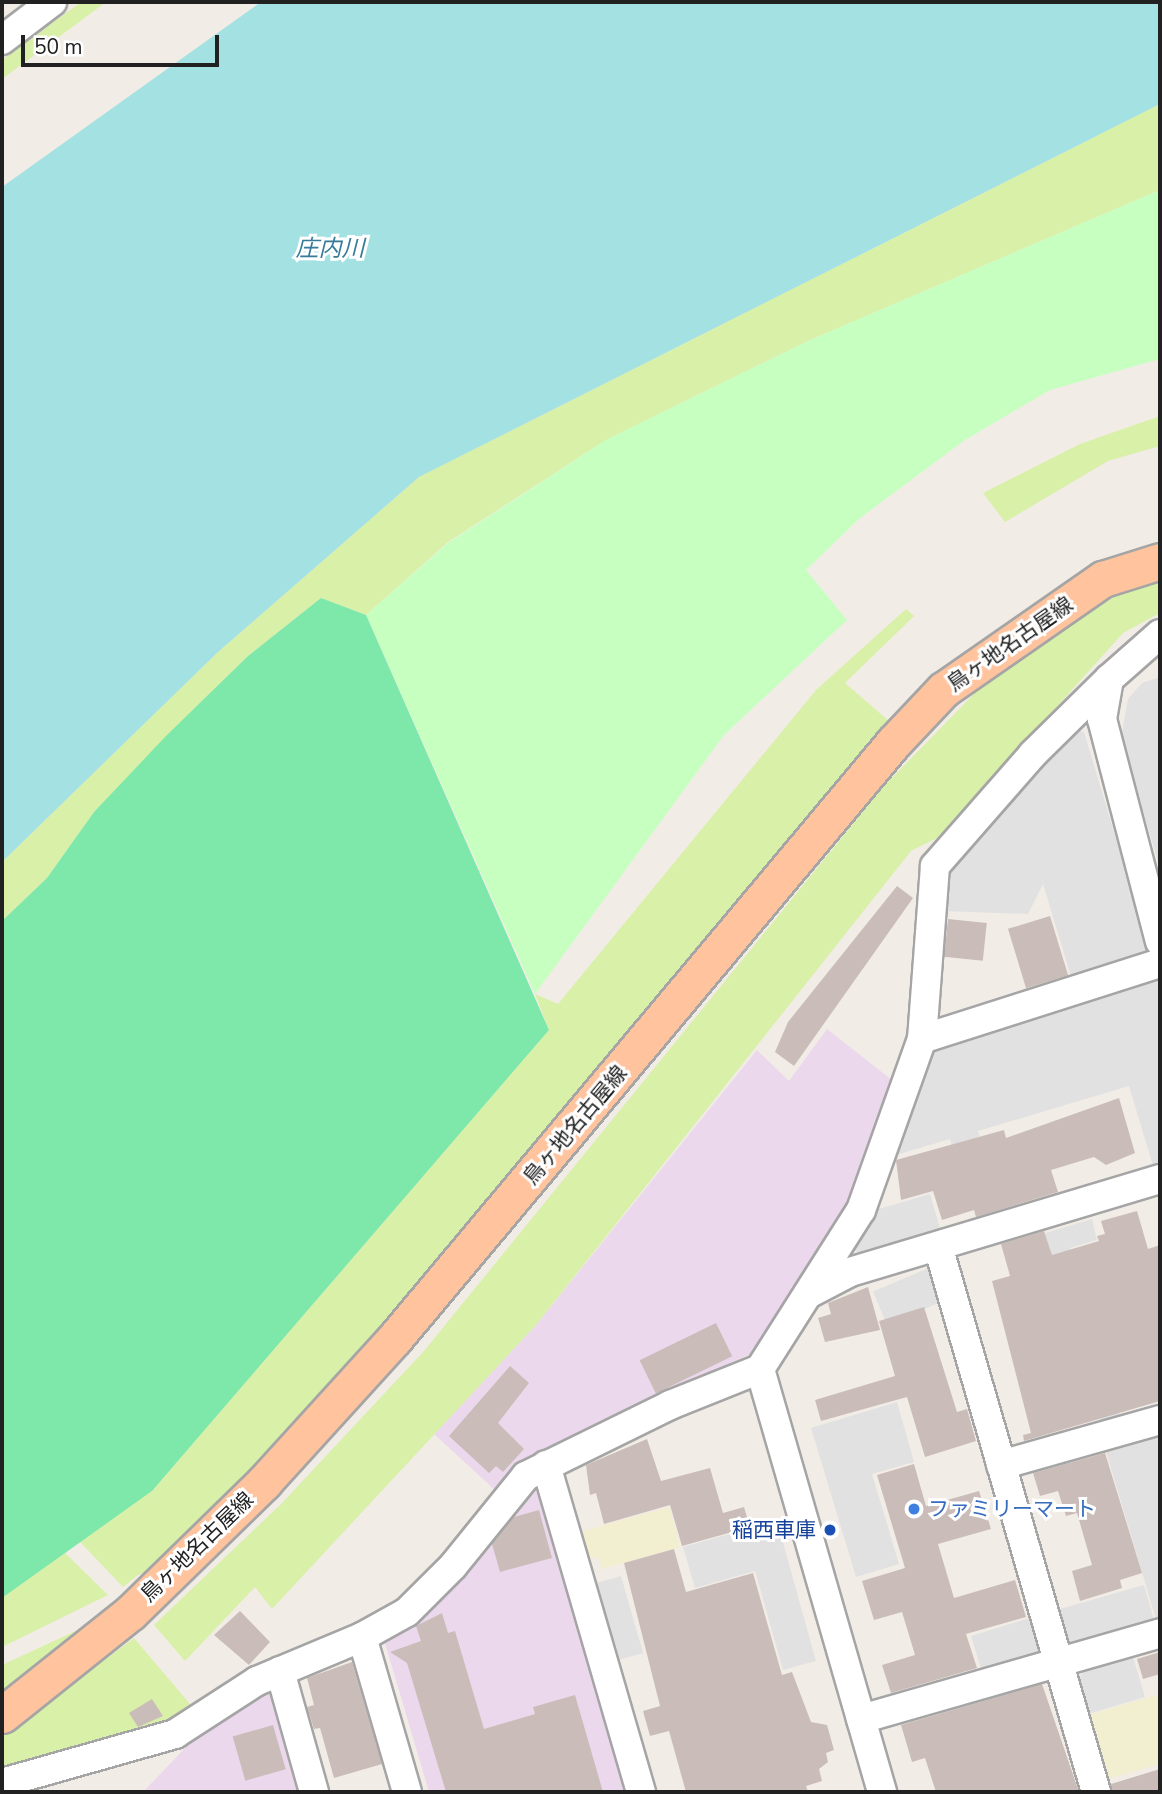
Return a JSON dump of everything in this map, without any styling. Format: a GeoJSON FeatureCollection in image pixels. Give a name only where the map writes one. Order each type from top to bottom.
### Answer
{"type":"FeatureCollection","features":[{"type":"Feature","properties":{"kind":"main road","name":"鳥ヶ地名古屋線"},"geometry":{"type":"LineString","coordinates":[[2,1715],[131,1612],[292,1451],[396,1338],[943,690],[1103,579],[1160,561]]}},
{"type":"Feature","properties":{"kind":"street"},"geometry":{"type":"LineString","coordinates":[[2,40],[52,2]]}},
{"type":"Feature","properties":{"kind":"street"},"geometry":{"type":"LineString","coordinates":[[2,1783],[175,1734],[281,1671],[362,1637],[407,1612],[453,1566],[508,1492],[546,1465],[760,1369],[861,1210],[922,1039],[935,866],[1033,754],[1109,679],[1148,653],[1160,634]]}},
{"type":"Feature","properties":{"kind":"street"},"geometry":{"type":"LineString","coordinates":[[1109,679],[1102,719],[1107,751],[1160,942]]}},
{"type":"Feature","properties":{"kind":"street"},"geometry":{"type":"LineString","coordinates":[[922,1039],[1160,964]]}},
{"type":"Feature","properties":{"kind":"street"},"geometry":{"type":"LineString","coordinates":[[807,1294],[850,1272],[1160,1179]]}},
{"type":"Feature","properties":{"kind":"street"},"geometry":{"type":"LineString","coordinates":[[938,1246],[1096,1792]]}},
{"type":"Feature","properties":{"kind":"street"},"geometry":{"type":"LineString","coordinates":[[760,1369],[882,1792]]}},
{"type":"Feature","properties":{"kind":"street"},"geometry":{"type":"LineString","coordinates":[[1001,1465],[1160,1420]]}},
{"type":"Feature","properties":{"kind":"street"},"geometry":{"type":"LineString","coordinates":[[546,1465],[641,1792]]}},
{"type":"Feature","properties":{"kind":"street"},"geometry":{"type":"LineString","coordinates":[[861,1719],[1160,1633]]}},
{"type":"Feature","properties":{"kind":"street"},"geometry":{"type":"LineString","coordinates":[[362,1637],[407,1792]]}},
{"type":"Feature","properties":{"kind":"street"},"geometry":{"type":"LineString","coordinates":[[281,1671],[314,1792]]}},
{"type":"Feature","properties":{"kind":"shaded area"},"geometry":{"type":"Polygon","coordinates":[[[1160,677],[1160,868],[1121,738],[1128,699],[1142,683],[1160,677]]]}},
{"type":"Feature","properties":{"kind":"shaded area"},"geometry":{"type":"Polygon","coordinates":[[[1074,730],[1084,732],[1150,952],[1073,983],[1043,884],[1028,914],[943,911],[946,879],[954,861],[1074,730]]]}},
{"type":"Feature","properties":{"kind":"shaded area"},"geometry":{"type":"Polygon","coordinates":[[[1151,977],[1160,981],[1160,1167],[1154,1169],[1129,1086],[978,1131],[998,1197],[970,1206],[950,1139],[896,1155],[934,1042],[1151,977]]]}},
{"type":"Feature","properties":{"kind":"shaded area"},"geometry":{"type":"Polygon","coordinates":[[[827,1029],[897,1084],[852,1209],[776,1322],[750,1354],[538,1453],[495,1490],[434,1434],[536,1325],[757,1050],[789,1081],[827,1029]]]}},
{"type":"Feature","properties":{"kind":"shaded area"},"geometry":{"type":"Polygon","coordinates":[[[930,1194],[941,1232],[861,1256],[851,1247],[872,1211],[930,1194]]]}},
{"type":"Feature","properties":{"kind":"shaded area"},"geometry":{"type":"Polygon","coordinates":[[[1092,1219],[1097,1240],[1070,1248],[1123,1426],[1104,1431],[1045,1233],[1092,1219]]]}},
{"type":"Feature","properties":{"kind":"shaded area"},"geometry":{"type":"Polygon","coordinates":[[[931,1267],[945,1300],[887,1325],[873,1292],[931,1267]]]}},
{"type":"Feature","properties":{"kind":"shaded area"},"geometry":{"type":"Polygon","coordinates":[[[897,1402],[914,1462],[872,1474],[899,1564],[856,1577],[811,1428],[897,1402]]]}},
{"type":"Feature","properties":{"kind":"shaded area"},"geometry":{"type":"Polygon","coordinates":[[[1160,1432],[1160,1625],[1158,1626],[1105,1448],[1160,1432]]]}},
{"type":"Feature","properties":{"kind":"shaded area"},"geometry":{"type":"Polygon","coordinates":[[[531,1488],[545,1494],[630,1792],[429,1792],[385,1643],[531,1488]]]}},
{"type":"Feature","properties":{"kind":"shaded area"},"geometry":{"type":"Polygon","coordinates":[[[669,1507],[680,1547],[602,1569],[598,1557],[587,1560],[579,1532],[669,1507]]]}},
{"type":"Feature","properties":{"kind":"shaded area"},"geometry":{"type":"Polygon","coordinates":[[[777,1521],[816,1661],[783,1670],[755,1571],[695,1588],[683,1547],[777,1521]]]}},
{"type":"Feature","properties":{"kind":"shaded area"},"geometry":{"type":"Polygon","coordinates":[[[621,1576],[643,1653],[615,1661],[593,1584],[621,1576]]]}},
{"type":"Feature","properties":{"kind":"shaded area"},"geometry":{"type":"Polygon","coordinates":[[[1144,1585],[1156,1626],[1069,1651],[1057,1610],[1144,1585]]]}},
{"type":"Feature","properties":{"kind":"shaded area"},"geometry":{"type":"Polygon","coordinates":[[[1036,1616],[1046,1649],[1040,1659],[983,1675],[971,1636],[1036,1616]]]}},
{"type":"Feature","properties":{"kind":"shaded area"},"geometry":{"type":"Polygon","coordinates":[[[1133,1657],[1145,1697],[1088,1714],[1078,1681],[1082,1673],[1133,1657]]]}},
{"type":"Feature","properties":{"kind":"shaded area"},"geometry":{"type":"Polygon","coordinates":[[[270,1682],[304,1792],[143,1792],[210,1722],[270,1682]]]}},
{"type":"Feature","properties":{"kind":"shaded area"},"geometry":{"type":"Polygon","coordinates":[[[1160,1694],[1160,1764],[1105,1780],[1087,1715],[1160,1694]]]}},
{"type":"Feature","properties":{"kind":"green space"},"geometry":{"type":"Polygon","coordinates":[[[81,2],[106,2],[2,79],[2,60],[81,2]]]}},
{"type":"Feature","properties":{"kind":"green space"},"geometry":{"type":"Polygon","coordinates":[[[1160,104],[1160,190],[808,341],[606,440],[448,542],[366,615],[321,598],[248,656],[167,736],[94,812],[47,878],[2,921],[2,862],[218,652],[419,477],[1160,104]]]}},
{"type":"Feature","properties":{"kind":"green space"},"geometry":{"type":"Polygon","coordinates":[[[1160,190],[1160,359],[1050,390],[965,440],[860,518],[806,570],[847,620],[724,735],[535,994],[366,615],[448,543],[606,440],[808,341],[1160,190]]]}},
{"type":"Feature","properties":{"kind":"green space"},"geometry":{"type":"Polygon","coordinates":[[[1160,416],[1160,446],[1108,461],[1005,522],[983,493],[1080,444],[1160,416]]]}},
{"type":"Feature","properties":{"kind":"green space"},"geometry":{"type":"Polygon","coordinates":[[[1160,575],[1160,613],[1123,633],[941,836],[911,851],[536,1325],[272,1609],[255,1587],[185,1661],[154,1625],[282,1503],[424,1351],[883,787],[1022,645],[1119,590],[1160,575]]]}},
{"type":"Feature","properties":{"kind":"green space"},"geometry":{"type":"Polygon","coordinates":[[[321,598],[366,615],[549,1030],[152,1491],[2,1598],[2,921],[47,878],[94,812],[166,736],[248,656],[321,598]]]}},
{"type":"Feature","properties":{"kind":"green space"},"geometry":{"type":"Polygon","coordinates":[[[906,609],[914,616],[845,683],[889,721],[506,1183],[234,1493],[164,1567],[138,1575],[123,1587],[80,1542],[152,1491],[549,1030],[535,994],[558,1004],[816,690],[906,609]]]}},
{"type":"Feature","properties":{"kind":"green space"},"geometry":{"type":"Polygon","coordinates":[[[65,1553],[108,1595],[2,1647],[2,1598],[65,1553]]]}},
{"type":"Feature","properties":{"kind":"green space"},"geometry":{"type":"Polygon","coordinates":[[[97,1621],[2,1700],[2,1665],[97,1621]]]}},
{"type":"Feature","properties":{"kind":"green space"},"geometry":{"type":"Polygon","coordinates":[[[134,1638],[195,1710],[159,1728],[2,1772],[2,1737],[134,1638]]]}},
{"type":"Feature","properties":{"kind":"water","name":"庄内川"},"geometry":{"type":"Polygon","coordinates":[[[261,2],[1160,2],[1160,104],[419,477],[218,652],[2,862],[2,187],[261,2]]]}},
{"type":"Feature","properties":{"kind":"building"},"geometry":{"type":"Polygon","coordinates":[[[897,886],[913,898],[794,1066],[775,1052],[788,1022],[897,886]]]}},
{"type":"Feature","properties":{"kind":"building"},"geometry":{"type":"Polygon","coordinates":[[[1050,916],[1068,975],[1026,988],[1008,929],[1050,916]]]}},
{"type":"Feature","properties":{"kind":"building"},"geometry":{"type":"Polygon","coordinates":[[[948,919],[987,923],[983,961],[944,957],[948,919]]]}},
{"type":"Feature","properties":{"kind":"building"},"geometry":{"type":"Polygon","coordinates":[[[1119,1098],[1135,1153],[1106,1165],[1094,1157],[1051,1170],[1058,1192],[976,1217],[974,1210],[942,1220],[933,1191],[901,1200],[896,1160],[1004,1130],[1006,1138],[1119,1098]]]}},
{"type":"Feature","properties":{"kind":"building"},"geometry":{"type":"Polygon","coordinates":[[[1137,1211],[1148,1249],[1160,1245],[1160,1401],[1024,1441],[1023,1435],[1031,1433],[992,1281],[1010,1276],[1001,1244],[1044,1231],[1052,1255],[1099,1241],[1097,1236],[1105,1234],[1101,1221],[1137,1211]]]}},
{"type":"Feature","properties":{"kind":"building"},"geometry":{"type":"Polygon","coordinates":[[[868,1287],[880,1330],[825,1342],[818,1318],[831,1314],[828,1303],[868,1287]]]}},
{"type":"Feature","properties":{"kind":"building"},"geometry":{"type":"Polygon","coordinates":[[[924,1307],[957,1412],[967,1409],[976,1441],[925,1457],[907,1397],[821,1421],[815,1400],[895,1376],[879,1321],[924,1307]]]}},
{"type":"Feature","properties":{"kind":"building"},"geometry":{"type":"Polygon","coordinates":[[[716,1323],[732,1356],[656,1394],[640,1360],[716,1323]]]}},
{"type":"Feature","properties":{"kind":"building"},"geometry":{"type":"Polygon","coordinates":[[[510,1366],[529,1383],[498,1423],[524,1449],[503,1472],[496,1466],[489,1473],[449,1436],[510,1366]]]}},
{"type":"Feature","properties":{"kind":"building"},"geometry":{"type":"Polygon","coordinates":[[[647,1439],[661,1481],[710,1468],[723,1513],[744,1507],[750,1527],[682,1546],[670,1505],[604,1524],[596,1493],[590,1495],[586,1465],[647,1439]]]}},
{"type":"Feature","properties":{"kind":"building"},"geometry":{"type":"Polygon","coordinates":[[[1105,1453],[1142,1573],[1120,1580],[1122,1588],[1080,1601],[1072,1571],[1092,1565],[1077,1513],[1066,1516],[1058,1491],[1040,1496],[1033,1473],[1105,1453]]]}},
{"type":"Feature","properties":{"kind":"building"},"geometry":{"type":"Polygon","coordinates":[[[914,1464],[926,1506],[979,1491],[991,1529],[938,1544],[954,1598],[1015,1580],[1026,1617],[966,1634],[977,1668],[891,1693],[882,1665],[915,1655],[902,1612],[874,1620],[862,1581],[905,1568],[877,1475],[914,1464]]]}},
{"type":"Feature","properties":{"kind":"building"},"geometry":{"type":"Polygon","coordinates":[[[539,1510],[552,1558],[500,1572],[492,1544],[514,1517],[539,1510]]]}},
{"type":"Feature","properties":{"kind":"building"},"geometry":{"type":"Polygon","coordinates":[[[674,1549],[686,1592],[753,1573],[782,1675],[792,1672],[811,1722],[827,1725],[834,1750],[826,1753],[828,1762],[819,1769],[822,1781],[806,1786],[808,1792],[686,1792],[669,1731],[650,1736],[643,1711],[660,1706],[624,1563],[674,1549]]]}},
{"type":"Feature","properties":{"kind":"building"},"geometry":{"type":"Polygon","coordinates":[[[240,1611],[270,1642],[249,1665],[214,1635],[240,1611]]]}},
{"type":"Feature","properties":{"kind":"building"},"geometry":{"type":"Polygon","coordinates":[[[442,1613],[448,1633],[455,1631],[484,1729],[535,1714],[533,1707],[575,1695],[603,1792],[446,1792],[407,1663],[390,1652],[421,1641],[416,1626],[442,1613]]]}},
{"type":"Feature","properties":{"kind":"building"},"geometry":{"type":"Polygon","coordinates":[[[1160,1652],[1160,1674],[1143,1679],[1137,1659],[1160,1652]]]}},
{"type":"Feature","properties":{"kind":"building"},"geometry":{"type":"Polygon","coordinates":[[[352,1662],[382,1764],[334,1778],[320,1728],[314,1729],[307,1707],[314,1705],[307,1678],[352,1662]]]}},
{"type":"Feature","properties":{"kind":"building"},"geometry":{"type":"Polygon","coordinates":[[[1042,1684],[1079,1792],[936,1792],[925,1758],[912,1762],[901,1725],[1042,1684]]]}},
{"type":"Feature","properties":{"kind":"building"},"geometry":{"type":"Polygon","coordinates":[[[152,1699],[163,1716],[138,1727],[129,1713],[152,1699]]]}},
{"type":"Feature","properties":{"kind":"building"},"geometry":{"type":"Polygon","coordinates":[[[273,1725],[286,1769],[245,1781],[233,1737],[273,1725]]]}},
{"type":"Feature","properties":{"kind":"building"},"geometry":{"type":"Polygon","coordinates":[[[1160,1769],[1160,1792],[1112,1792],[1111,1784],[1160,1769]]]}},
{"type":"Feature","properties":{"kind":"place","name":"ファミリーマート"},"geometry":{"type":"Point","coordinates":[914,1509]}},
{"type":"Feature","properties":{"kind":"place","name":"稲西車庫"},"geometry":{"type":"Point","coordinates":[830,1530]}}]}
